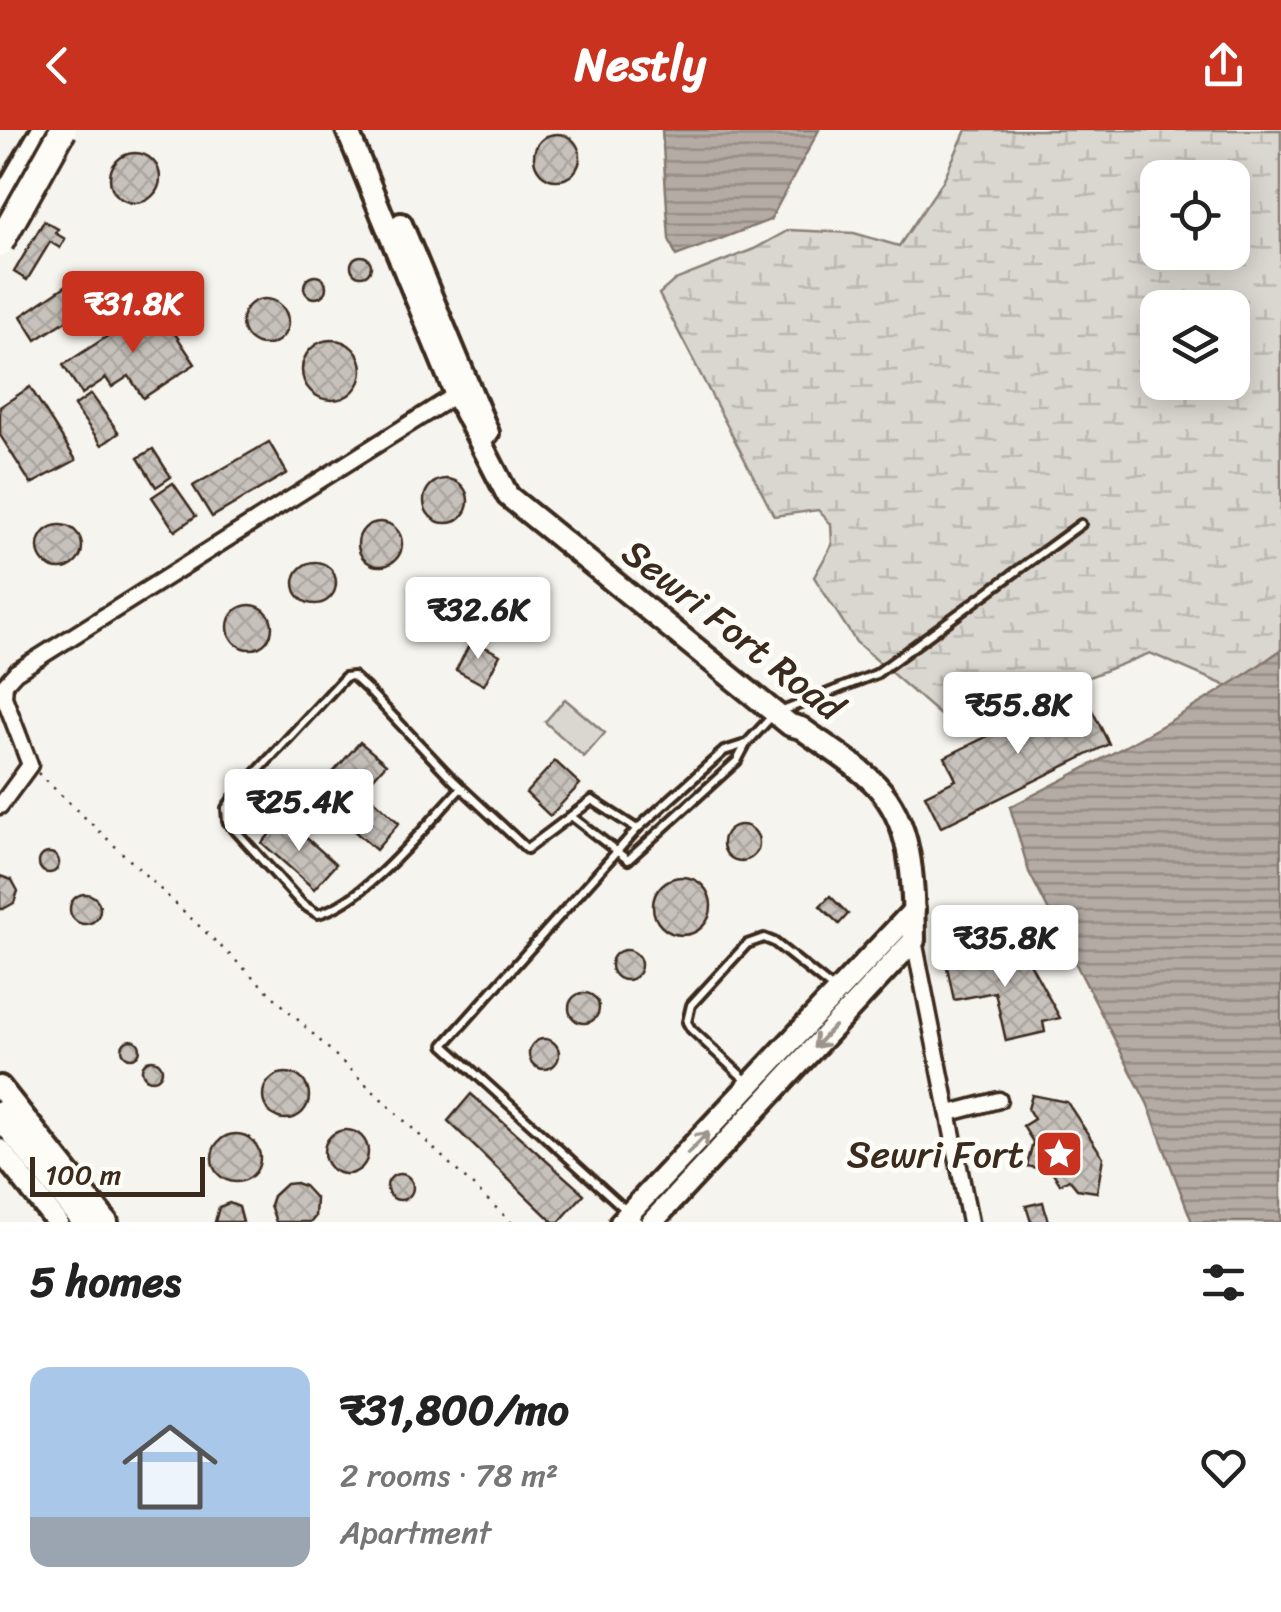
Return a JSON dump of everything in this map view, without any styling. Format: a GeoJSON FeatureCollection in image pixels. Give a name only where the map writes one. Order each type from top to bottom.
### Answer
{"type":"FeatureCollection","features":[{"type":"Feature","properties":{"kind":"highway"},"geometry":{"type":"LineString","coordinates":[[0,214],[46,130]]}},
{"type":"Feature","properties":{"kind":"highway"},"geometry":{"type":"LineString","coordinates":[[0,243],[66,130]]}},
{"type":"Feature","properties":{"kind":"highway"},"geometry":{"type":"LineString","coordinates":[[0,1114],[86,1222]]}},
{"type":"Feature","properties":{"kind":"highway"},"geometry":{"type":"LineString","coordinates":[[0,1134],[70,1222]]}},
{"type":"Feature","properties":{"kind":"street"},"geometry":{"type":"LineString","coordinates":[[31,196],[5,194],[46,130]]}},
{"type":"Feature","properties":{"kind":"street"},"geometry":{"type":"LineString","coordinates":[[0,254],[66,130]]}},
{"type":"Feature","properties":{"kind":"street","name":"Sewri Fort Road"},"geometry":{"type":"LineString","coordinates":[[348,130],[508,496],[570,539],[780,711],[791,726],[801,728],[876,785],[898,818],[914,880],[914,940],[970,1222]]}},
{"type":"Feature","properties":{"kind":"street"},"geometry":{"type":"LineString","coordinates":[[362,130],[421,290]]}},
{"type":"Feature","properties":{"kind":"street"},"geometry":{"type":"LineString","coordinates":[[0,806],[30,765],[4,697],[5,684],[16,672],[462,391]]}},
{"type":"Feature","properties":{"kind":"street"},"geometry":{"type":"LineString","coordinates":[[846,1000],[914,910]]}},
{"type":"Feature","properties":{"kind":"street"},"geometry":{"type":"LineString","coordinates":[[630,1219],[760,1092],[846,1000],[914,940]]}},
{"type":"Feature","properties":{"kind":"street"},"geometry":{"type":"LineString","coordinates":[[0,1088],[107,1222]]}},
{"type":"Feature","properties":{"kind":"street"},"geometry":{"type":"LineString","coordinates":[[652,1222],[760,1092]]}},
{"type":"Feature","properties":{"kind":"street"},"geometry":{"type":"LineString","coordinates":[[950,1113],[999,1100]]}},
{"type":"Feature","properties":{"kind":"street"},"geometry":{"type":"LineString","coordinates":[[0,1150],[56,1222]]}},
{"type":"Feature","properties":{"kind":"lane"},"geometry":{"type":"LineString","coordinates":[[572,816],[628,860],[736,761],[746,744],[780,711],[876,674],[1081,524]]}},
{"type":"Feature","properties":{"kind":"lane"},"geometry":{"type":"LineString","coordinates":[[461,788],[356,897],[318,914],[302,904],[226,820],[226,808],[232,798],[345,677],[353,676],[526,849],[592,800],[637,829]]}},
{"type":"Feature","properties":{"kind":"lane"},"geometry":{"type":"LineString","coordinates":[[630,1219],[444,1045],[637,829],[724,751],[746,744]]}},
{"type":"Feature","properties":{"kind":"lane"},"geometry":{"type":"LineString","coordinates":[[760,1092],[698,1038],[688,1022],[691,1005],[746,944],[764,938],[774,942],[846,1000]]}},
{"type":"Feature","properties":{"kind":"path"},"geometry":{"type":"LineString","coordinates":[[30,765],[511,1222]]}},
{"type":"Feature","properties":{"kind":"green space"},"geometry":{"type":"Polygon","coordinates":[[[966,130],[1281,130],[1281,650],[1229,687],[1150,653],[956,729],[856,642],[814,577],[832,545],[831,524],[818,510],[774,516],[659,294],[675,280],[754,249],[789,230],[854,233],[899,246],[943,181],[966,130]]]}},
{"type":"Feature","properties":{"kind":"green space"},"geometry":{"type":"Polygon","coordinates":[[[565,699],[605,733],[584,757],[545,722],[565,699]]]}},
{"type":"Feature","properties":{"kind":"shaded area"},"geometry":{"type":"Polygon","coordinates":[[[662,130],[819,130],[770,220],[676,256],[669,239],[662,130]]]}},
{"type":"Feature","properties":{"kind":"shaded area"},"geometry":{"type":"Polygon","coordinates":[[[1281,650],[1281,1222],[1192,1222],[1148,1105],[1029,872],[1010,807],[1182,714],[1281,650]]]}},
{"type":"Feature","properties":{"kind":"building"},"geometry":{"type":"Polygon","coordinates":[[[557,134],[574,140],[580,157],[574,174],[557,180],[540,174],[534,157],[540,140],[557,134]]]}},
{"type":"Feature","properties":{"kind":"building"},"geometry":{"type":"Polygon","coordinates":[[[135,153],[153,160],[160,178],[153,196],[135,203],[117,196],[110,178],[117,160],[135,153]]]}},
{"type":"Feature","properties":{"kind":"building"},"geometry":{"type":"Polygon","coordinates":[[[44,221],[58,229],[55,233],[65,239],[60,248],[50,242],[27,280],[14,272],[44,221]]]}},
{"type":"Feature","properties":{"kind":"building"},"geometry":{"type":"Polygon","coordinates":[[[361,256],[371,266],[361,276],[351,266],[361,256]]]}},
{"type":"Feature","properties":{"kind":"building"},"geometry":{"type":"Polygon","coordinates":[[[311,276],[319,276],[326,287],[319,298],[311,298],[304,291],[304,283],[311,276]]]}},
{"type":"Feature","properties":{"kind":"building"},"geometry":{"type":"Polygon","coordinates":[[[73,281],[89,306],[36,340],[21,316],[73,281]]]}},
{"type":"Feature","properties":{"kind":"building"},"geometry":{"type":"Polygon","coordinates":[[[265,299],[281,306],[288,322],[281,338],[265,345],[249,338],[242,322],[249,306],[265,299]]]}},
{"type":"Feature","properties":{"kind":"building"},"geometry":{"type":"Polygon","coordinates":[[[156,305],[195,364],[143,398],[129,376],[112,387],[106,378],[82,394],[63,365],[156,305]]]}},
{"type":"Feature","properties":{"kind":"building"},"geometry":{"type":"Polygon","coordinates":[[[332,340],[353,349],[362,370],[353,391],[332,400],[311,391],[302,370],[311,349],[332,340]]]}},
{"type":"Feature","properties":{"kind":"building"},"geometry":{"type":"Polygon","coordinates":[[[30,387],[76,460],[31,484],[0,435],[0,407],[30,387]]]}},
{"type":"Feature","properties":{"kind":"building"},"geometry":{"type":"Polygon","coordinates":[[[91,394],[119,433],[102,445],[74,406],[91,394]]]}},
{"type":"Feature","properties":{"kind":"building"},"geometry":{"type":"Polygon","coordinates":[[[269,442],[287,473],[212,517],[193,486],[269,442]]]}},
{"type":"Feature","properties":{"kind":"building"},"geometry":{"type":"Polygon","coordinates":[[[153,449],[171,477],[156,487],[138,458],[153,449]]]}},
{"type":"Feature","properties":{"kind":"building"},"geometry":{"type":"Polygon","coordinates":[[[446,479],[462,485],[468,501],[462,517],[446,523],[430,517],[424,501],[430,485],[446,479]]]}},
{"type":"Feature","properties":{"kind":"building"},"geometry":{"type":"Polygon","coordinates":[[[173,483],[196,516],[175,531],[152,497],[173,483]]]}},
{"type":"Feature","properties":{"kind":"building"},"geometry":{"type":"Polygon","coordinates":[[[380,522],[396,528],[402,544],[396,560],[380,566],[364,560],[358,544],[364,528],[380,522]]]}},
{"type":"Feature","properties":{"kind":"building"},"geometry":{"type":"Polygon","coordinates":[[[60,525],[76,531],[82,547],[76,563],[60,569],[44,563],[38,547],[44,531],[60,525]]]}},
{"type":"Feature","properties":{"kind":"building"},"geometry":{"type":"Polygon","coordinates":[[[315,562],[330,568],[336,583],[330,598],[315,604],[300,598],[294,583],[300,568],[315,562]]]}},
{"type":"Feature","properties":{"kind":"building"},"geometry":{"type":"Polygon","coordinates":[[[250,605],[265,612],[272,627],[265,642],[250,649],[235,642],[228,627],[235,612],[250,605]]]}},
{"type":"Feature","properties":{"kind":"building"},"geometry":{"type":"Polygon","coordinates":[[[472,640],[500,655],[484,685],[456,670],[472,640]]]}},
{"type":"Feature","properties":{"kind":"building"},"geometry":{"type":"Polygon","coordinates":[[[1082,690],[1109,744],[941,827],[925,795],[956,780],[945,757],[1082,690]]]}},
{"type":"Feature","properties":{"kind":"building"},"geometry":{"type":"Polygon","coordinates":[[[360,742],[386,764],[363,790],[399,823],[376,850],[313,795],[360,742]]]}},
{"type":"Feature","properties":{"kind":"building"},"geometry":{"type":"Polygon","coordinates":[[[555,761],[580,784],[550,816],[526,793],[555,761]]]}},
{"type":"Feature","properties":{"kind":"building"},"geometry":{"type":"Polygon","coordinates":[[[284,818],[336,864],[314,889],[262,843],[284,818]]]}},
{"type":"Feature","properties":{"kind":"building"},"geometry":{"type":"Polygon","coordinates":[[[741,825],[753,831],[759,843],[753,855],[741,861],[729,855],[723,843],[729,831],[741,825]]]}},
{"type":"Feature","properties":{"kind":"building"},"geometry":{"type":"Polygon","coordinates":[[[49,853],[59,863],[49,873],[39,863],[49,853]]]}},
{"type":"Feature","properties":{"kind":"building"},"geometry":{"type":"Polygon","coordinates":[[[0,876],[12,880],[18,891],[14,903],[3,909],[0,909],[0,876]]]}},
{"type":"Feature","properties":{"kind":"building"},"geometry":{"type":"Polygon","coordinates":[[[682,877],[702,886],[711,906],[702,926],[682,935],[662,926],[653,906],[662,886],[682,877]]]}},
{"type":"Feature","properties":{"kind":"building"},"geometry":{"type":"Polygon","coordinates":[[[85,894],[96,898],[100,909],[96,920],[85,924],[74,920],[70,909],[74,898],[85,894]]]}},
{"type":"Feature","properties":{"kind":"building"},"geometry":{"type":"Polygon","coordinates":[[[830,896],[848,914],[839,924],[820,906],[830,896]]]}},
{"type":"Feature","properties":{"kind":"building"},"geometry":{"type":"Polygon","coordinates":[[[1021,947],[1060,1018],[1043,1022],[1045,1032],[1006,1041],[995,992],[954,1000],[946,962],[1021,947]]]}},
{"type":"Feature","properties":{"kind":"building"},"geometry":{"type":"Polygon","coordinates":[[[626,950],[637,954],[641,965],[637,976],[626,980],[615,976],[611,965],[615,954],[626,950]]]}},
{"type":"Feature","properties":{"kind":"building"},"geometry":{"type":"Polygon","coordinates":[[[584,993],[598,1002],[599,1008],[590,1022],[584,1023],[570,1014],[569,1008],[578,994],[584,993]]]}},
{"type":"Feature","properties":{"kind":"building"},"geometry":{"type":"Polygon","coordinates":[[[544,1039],[555,1043],[559,1054],[555,1065],[544,1069],[533,1065],[529,1054],[533,1043],[544,1039]]]}},
{"type":"Feature","properties":{"kind":"building"},"geometry":{"type":"Polygon","coordinates":[[[131,1040],[140,1049],[131,1058],[122,1049],[131,1040]]]}},
{"type":"Feature","properties":{"kind":"building"},"geometry":{"type":"Polygon","coordinates":[[[152,1060],[162,1070],[152,1080],[142,1070],[152,1060]]]}},
{"type":"Feature","properties":{"kind":"building"},"geometry":{"type":"Polygon","coordinates":[[[286,1073],[302,1080],[309,1096],[302,1112],[286,1119],[270,1112],[263,1096],[270,1080],[286,1073]]]}},
{"type":"Feature","properties":{"kind":"building"},"geometry":{"type":"Polygon","coordinates":[[[471,1094],[584,1194],[559,1222],[553,1222],[448,1121],[471,1094]]]}},
{"type":"Feature","properties":{"kind":"building"},"geometry":{"type":"Polygon","coordinates":[[[1032,1095],[1067,1102],[1103,1157],[1097,1192],[1077,1189],[1069,1179],[1060,1184],[1052,1171],[1027,1166],[1033,1142],[1023,1126],[1034,1119],[1028,1109],[1032,1095]]]}},
{"type":"Feature","properties":{"kind":"building"},"geometry":{"type":"Polygon","coordinates":[[[346,1130],[362,1136],[368,1152],[362,1168],[346,1174],[330,1168],[324,1152],[330,1136],[346,1130]]]}},
{"type":"Feature","properties":{"kind":"building"},"geometry":{"type":"Polygon","coordinates":[[[236,1134],[253,1141],[260,1158],[253,1175],[236,1182],[219,1175],[212,1158],[219,1141],[236,1134]]]}},
{"type":"Feature","properties":{"kind":"building"},"geometry":{"type":"Polygon","coordinates":[[[400,1174],[409,1178],[413,1187],[409,1196],[400,1200],[391,1196],[387,1187],[391,1178],[400,1174]]]}},
{"type":"Feature","properties":{"kind":"building"},"geometry":{"type":"Polygon","coordinates":[[[296,1183],[316,1199],[315,1217],[311,1222],[276,1222],[270,1205],[273,1196],[286,1184],[296,1183]]]}},
{"type":"Feature","properties":{"kind":"building"},"geometry":{"type":"Polygon","coordinates":[[[1043,1202],[1048,1222],[1031,1222],[1026,1206],[1043,1202]]]}},
{"type":"Feature","properties":{"kind":"building"},"geometry":{"type":"Polygon","coordinates":[[[229,1203],[239,1207],[243,1222],[215,1222],[219,1207],[229,1203]]]}},
{"type":"Feature","properties":{"kind":"place","name":"Sewri Fort"},"geometry":{"type":"Point","coordinates":[1059,1154]}}]}
